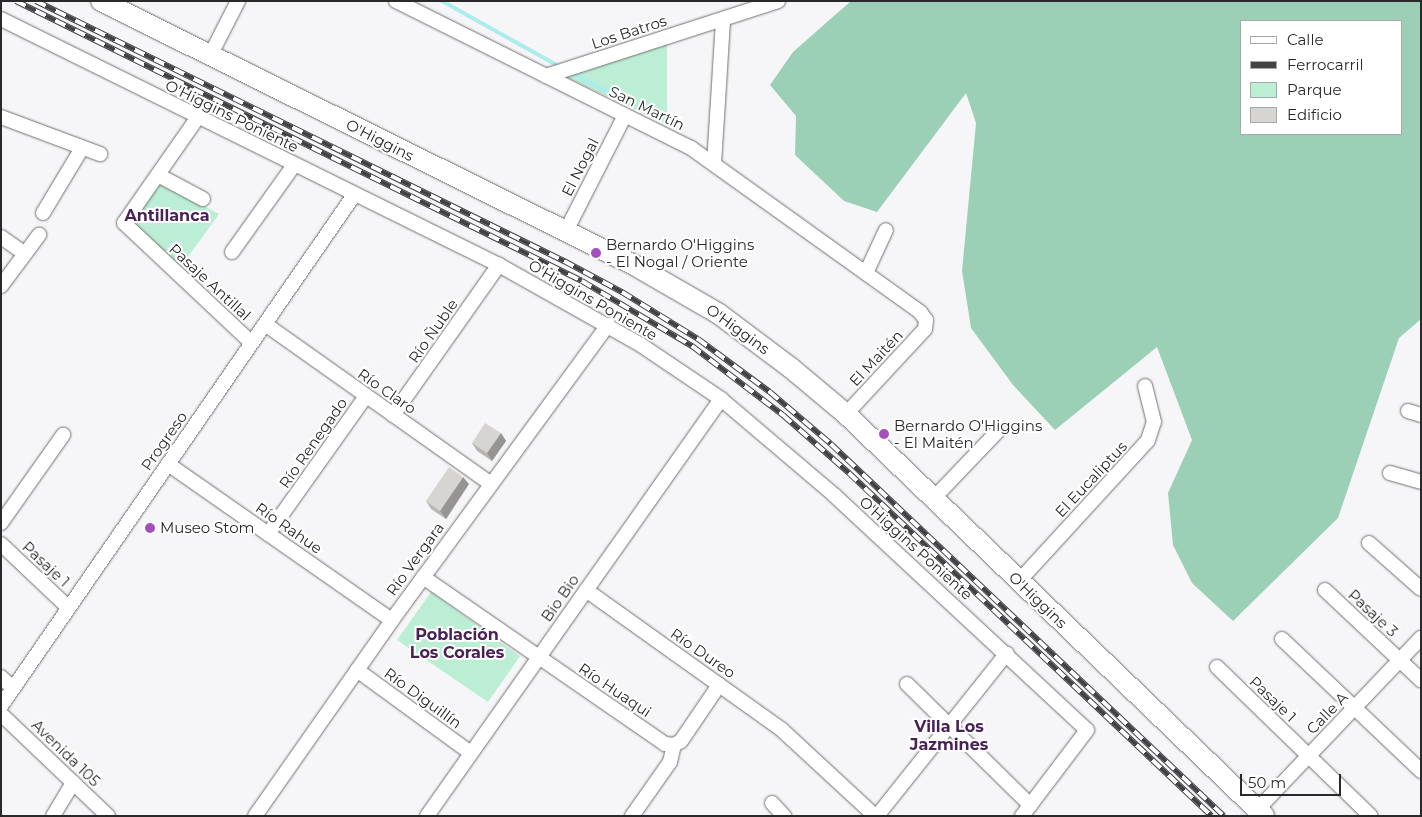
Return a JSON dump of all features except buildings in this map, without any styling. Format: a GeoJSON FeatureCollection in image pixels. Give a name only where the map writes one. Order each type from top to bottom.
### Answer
{"type":"FeatureCollection","features":[{"type":"Feature","properties":{"kind":"street","name":"O'Higgins"},"geometry":{"type":"LineString","coordinates":[[100,1],[698,300],[791,368],[846,414],[1261,813]]}},
{"type":"Feature","properties":{"kind":"street"},"geometry":{"type":"LineString","coordinates":[[210,56],[238,1]]}},
{"type":"Feature","properties":{"kind":"street","name":"San Martín"},"geometry":{"type":"LineString","coordinates":[[396,1],[625,115],[714,164],[920,312],[926,323]]}},
{"type":"Feature","properties":{"kind":"street","name":"Los Batros"},"geometry":{"type":"LineString","coordinates":[[546,76],[778,1]]}},
{"type":"Feature","properties":{"kind":"street","name":"O'Higgins Poniente"},"geometry":{"type":"LineString","coordinates":[[1,19],[198,118],[499,265],[608,325],[720,399],[834,495],[1088,730],[1026,810]]}},
{"type":"Feature","properties":{"kind":"street"},"geometry":{"type":"LineString","coordinates":[[714,164],[723,19]]}},
{"type":"Feature","properties":{"kind":"street","name":"El Nogal"},"geometry":{"type":"LineString","coordinates":[[565,233],[625,115]]}},
{"type":"Feature","properties":{"kind":"street"},"geometry":{"type":"LineString","coordinates":[[1,117],[100,154]]}},
{"type":"Feature","properties":{"kind":"street"},"geometry":{"type":"LineString","coordinates":[[198,118],[158,175],[203,199]]}},
{"type":"Feature","properties":{"kind":"street"},"geometry":{"type":"LineString","coordinates":[[43,213],[82,148]]}},
{"type":"Feature","properties":{"kind":"street"},"geometry":{"type":"LineString","coordinates":[[232,252],[294,165]]}},
{"type":"Feature","properties":{"kind":"street","name":"Pasaje Antillal"},"geometry":{"type":"LineString","coordinates":[[158,175],[124,223],[252,343]]}},
{"type":"Feature","properties":{"kind":"street","name":"Progreso"},"geometry":{"type":"LineString","coordinates":[[1,706],[354,194]]}},
{"type":"Feature","properties":{"kind":"street"},"geometry":{"type":"LineString","coordinates":[[866,273],[886,230]]}},
{"type":"Feature","properties":{"kind":"street"},"geometry":{"type":"LineString","coordinates":[[1,286],[39,235]]}},
{"type":"Feature","properties":{"kind":"street"},"geometry":{"type":"LineString","coordinates":[[1,237],[25,254]]}},
{"type":"Feature","properties":{"kind":"street","name":"Río Ñuble"},"geometry":{"type":"LineString","coordinates":[[393,415],[499,265]]}},
{"type":"Feature","properties":{"kind":"street","name":"El Maitén"},"geometry":{"type":"LineString","coordinates":[[846,414],[923,332],[926,323]]}},
{"type":"Feature","properties":{"kind":"street","name":"Río Claro"},"geometry":{"type":"LineString","coordinates":[[264,324],[491,484]]}},
{"type":"Feature","properties":{"kind":"street","name":"Río Vergara"},"geometry":{"type":"LineString","coordinates":[[254,816],[423,577],[608,325]]}},
{"type":"Feature","properties":{"kind":"street","name":"El Eucaliptus"},"geometry":{"type":"LineString","coordinates":[[1019,581],[1148,440],[1154,422],[1145,386]]}},
{"type":"Feature","properties":{"kind":"street","name":"Río Renegado"},"geometry":{"type":"LineString","coordinates":[[268,534],[366,396]]}},
{"type":"Feature","properties":{"kind":"street","name":"Bio Bio"},"geometry":{"type":"LineString","coordinates":[[427,816],[720,399]]}},
{"type":"Feature","properties":{"kind":"street"},"geometry":{"type":"LineString","coordinates":[[933,499],[997,432]]}},
{"type":"Feature","properties":{"kind":"street"},"geometry":{"type":"LineString","coordinates":[[1,523],[63,435]]}},
{"type":"Feature","properties":{"kind":"street","name":"Río Rahue"},"geometry":{"type":"LineString","coordinates":[[168,464],[392,620]]}},
{"type":"Feature","properties":{"kind":"street"},"geometry":{"type":"LineString","coordinates":[[1390,473],[1421,482]]}},
{"type":"Feature","properties":{"kind":"street"},"geometry":{"type":"LineString","coordinates":[[1369,543],[1421,589]]}},
{"type":"Feature","properties":{"kind":"street","name":"Pasaje 1"},"geometry":{"type":"LineString","coordinates":[[1,544],[69,608]]}},
{"type":"Feature","properties":{"kind":"street","name":"Río Huaqui"},"geometry":{"type":"LineString","coordinates":[[423,577],[666,744],[674,745]]}},
{"type":"Feature","properties":{"kind":"street","name":"Río Dureo"},"geometry":{"type":"LineString","coordinates":[[586,590],[719,684],[800,745],[876,816]]}},
{"type":"Feature","properties":{"kind":"street","name":"Pasaje 3"},"geometry":{"type":"LineString","coordinates":[[1325,590],[1421,680]]}},
{"type":"Feature","properties":{"kind":"street"},"geometry":{"type":"LineString","coordinates":[[1282,638],[1421,771]]}},
{"type":"Feature","properties":{"kind":"street","name":"Calle A"},"geometry":{"type":"LineString","coordinates":[[1261,813],[1309,756],[1421,638]]}},
{"type":"Feature","properties":{"kind":"street"},"geometry":{"type":"LineString","coordinates":[[876,816],[1007,654]]}},
{"type":"Feature","properties":{"kind":"street","name":"Pasaje 1"},"geometry":{"type":"LineString","coordinates":[[1217,668],[1371,816]]}},
{"type":"Feature","properties":{"kind":"street","name":"Río Diguillín"},"geometry":{"type":"LineString","coordinates":[[357,670],[471,753]]}},
{"type":"Feature","properties":{"kind":"street"},"geometry":{"type":"LineString","coordinates":[[1,677],[14,688]]}},
{"type":"Feature","properties":{"kind":"street"},"geometry":{"type":"LineString","coordinates":[[632,816],[670,762],[674,745],[680,741],[719,684]]}},
{"type":"Feature","properties":{"kind":"street"},"geometry":{"type":"LineString","coordinates":[[907,684],[950,724],[1026,810]]}},
{"type":"Feature","properties":{"kind":"street","name":"Avenida 105"},"geometry":{"type":"LineString","coordinates":[[1,714],[108,816]]}},
{"type":"Feature","properties":{"kind":"street"},"geometry":{"type":"LineString","coordinates":[[53,816],[73,783]]}},
{"type":"Feature","properties":{"kind":"street"},"geometry":{"type":"LineString","coordinates":[[772,803],[784,816]]}},
{"type":"Feature","properties":{"kind":"green space"},"geometry":{"type":"Polygon","coordinates":[[[851,1],[1421,1],[1421,319],[1399,338],[1338,518],[1233,621],[1192,583],[1173,545],[1168,493],[1192,440],[1157,347],[1055,430],[1013,385],[971,328],[962,271],[976,123],[966,93],[877,212],[844,201],[795,155],[796,116],[770,85],[793,52],[851,1]]]}},
{"type":"Feature","properties":{"kind":"green space"},"geometry":{"type":"Polygon","coordinates":[[[667,44],[667,124],[566,77],[568,73],[667,44]]]}},
{"type":"Feature","properties":{"kind":"green space"},"geometry":{"type":"Polygon","coordinates":[[[156,184],[164,184],[219,214],[180,268],[132,227],[131,220],[156,184]]]}},
{"type":"Feature","properties":{"kind":"green space"},"geometry":{"type":"Polygon","coordinates":[[[431,592],[520,656],[488,702],[397,640],[431,592]]]}},
{"type":"Feature","properties":{"kind":"waterway"},"geometry":{"type":"LineString","coordinates":[[442,1],[560,67]]}},
{"type":"Feature","properties":{"kind":"waterway"},"geometry":{"type":"LineString","coordinates":[[577,76],[625,100]]}},
{"type":"Feature","properties":{"kind":"railway"},"geometry":{"type":"LineString","coordinates":[[16,1],[582,281],[692,346],[783,415],[849,473],[1212,816]]}},
{"type":"Feature","properties":{"kind":"railway"},"geometry":{"type":"LineString","coordinates":[[36,1],[564,261],[622,292],[698,339],[770,392],[831,444],[1224,816]]}},
{"type":"Feature","properties":{"kind":"place","name":"Bernardo O'Higgins - El Nogal / Oriente"},"geometry":{"type":"Point","coordinates":[596,253]}},
{"type":"Feature","properties":{"kind":"place","name":"Bernardo O'Higgins - El Maitén"},"geometry":{"type":"Point","coordinates":[884,434]}},
{"type":"Feature","properties":{"kind":"place","name":"Museo Stom"},"geometry":{"type":"Point","coordinates":[150,528]}},
{"type":"Feature","properties":{"kind":"district","name":"Antillanca"},"geometry":{"type":"Point","coordinates":[167,216]}},
{"type":"Feature","properties":{"kind":"district","name":"Población Los Corales"},"geometry":{"type":"Point","coordinates":[457,644]}},
{"type":"Feature","properties":{"kind":"district","name":"Villa Los Jazmines"},"geometry":{"type":"Point","coordinates":[949,736]}}]}
